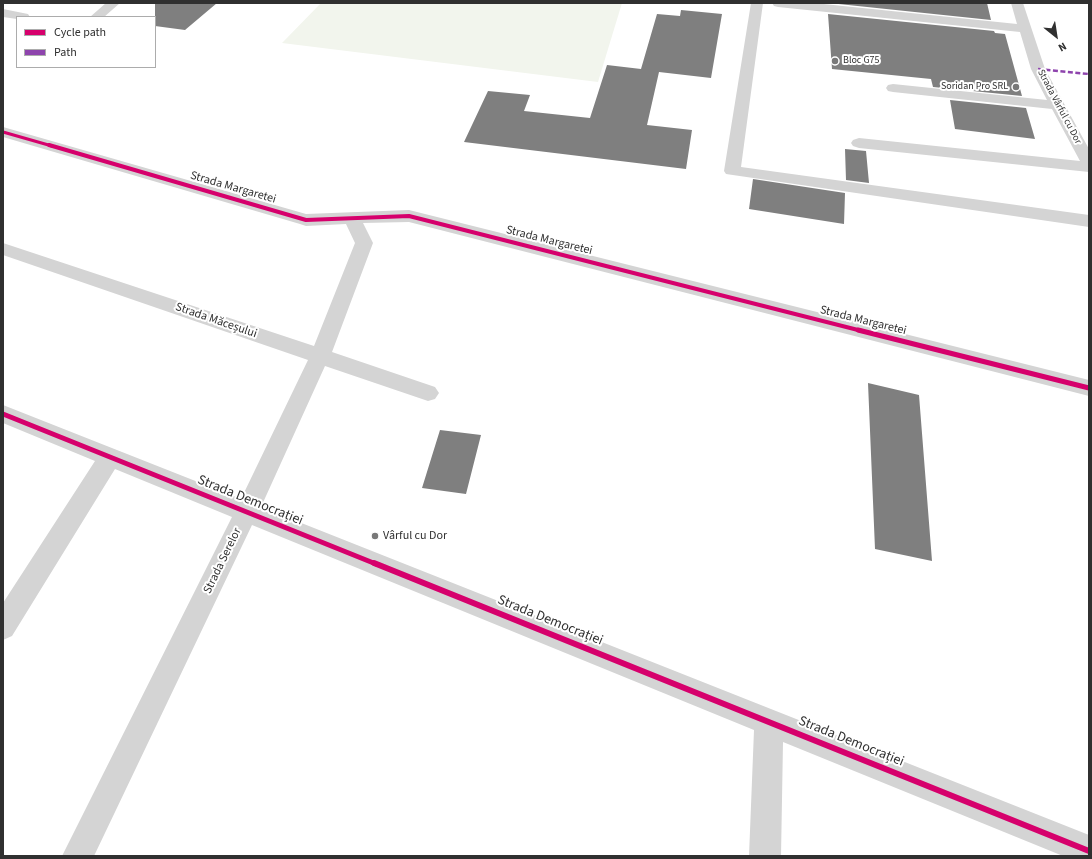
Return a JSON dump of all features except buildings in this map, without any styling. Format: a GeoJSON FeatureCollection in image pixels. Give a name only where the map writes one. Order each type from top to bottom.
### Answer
{"type":"FeatureCollection","features":[{"type":"Feature","properties":{"kind":"street"},"geometry":{"type":"LineString","coordinates":[[97,16],[114,3]]}},
{"type":"Feature","properties":{"kind":"street"},"geometry":{"type":"LineString","coordinates":[[757,3],[732,171],[1089,221]]}},
{"type":"Feature","properties":{"kind":"street"},"geometry":{"type":"LineString","coordinates":[[778,3],[1026,29]]}},
{"type":"Feature","properties":{"kind":"street","name":"Strada Vârful cu Dor"},"geometry":{"type":"LineString","coordinates":[[1017,3],[1038,69],[1089,165]]}},
{"type":"Feature","properties":{"kind":"street"},"geometry":{"type":"LineString","coordinates":[[3,13],[19,16]]}},
{"type":"Feature","properties":{"kind":"street"},"geometry":{"type":"LineString","coordinates":[[893,88],[1057,105]]}},
{"type":"Feature","properties":{"kind":"street","name":"Strada Margaretei"},"geometry":{"type":"LineString","coordinates":[[3,132],[306,220],[409,216],[1089,388]]}},
{"type":"Feature","properties":{"kind":"street"},"geometry":{"type":"LineString","coordinates":[[859,143],[1089,165]]}},
{"type":"Feature","properties":{"kind":"street","name":"Strada Serelor"},"geometry":{"type":"LineString","coordinates":[[78,856],[246,512],[320,356],[364,243],[352,218]]}},
{"type":"Feature","properties":{"kind":"street","name":"Strada Măceșului"},"geometry":{"type":"LineString","coordinates":[[3,249],[428,393]]}},
{"type":"Feature","properties":{"kind":"street","name":"Strada Democrației"},"geometry":{"type":"LineString","coordinates":[[3,414],[1089,851]]}},
{"type":"Feature","properties":{"kind":"street"},"geometry":{"type":"LineString","coordinates":[[3,628],[110,457]]}},
{"type":"Feature","properties":{"kind":"street"},"geometry":{"type":"LineString","coordinates":[[765,856],[769,722]]}},
{"type":"Feature","properties":{"kind":"shaded area"},"geometry":{"type":"Polygon","coordinates":[[[321,3],[622,3],[598,82],[282,43],[321,3]]]}},
{"type":"Feature","properties":{"kind":"marked path"},"geometry":{"type":"LineString","coordinates":[[1038,69],[1089,74]]}},
{"type":"Feature","properties":{"kind":"cycle path"},"geometry":{"type":"LineString","coordinates":[[3,132],[306,220],[409,216],[1089,388]]}},
{"type":"Feature","properties":{"kind":"cycle path"},"geometry":{"type":"LineString","coordinates":[[3,414],[1089,851]]}},
{"type":"Feature","properties":{"kind":"place","name":"Bloc G75"},"geometry":{"type":"Point","coordinates":[835,61]}},
{"type":"Feature","properties":{"kind":"place","name":"Soridan Pro SRL"},"geometry":{"type":"Point","coordinates":[1016,87]}},
{"type":"Feature","properties":{"kind":"place","name":"Vârful cu Dor"},"geometry":{"type":"Point","coordinates":[375,536]}}]}
